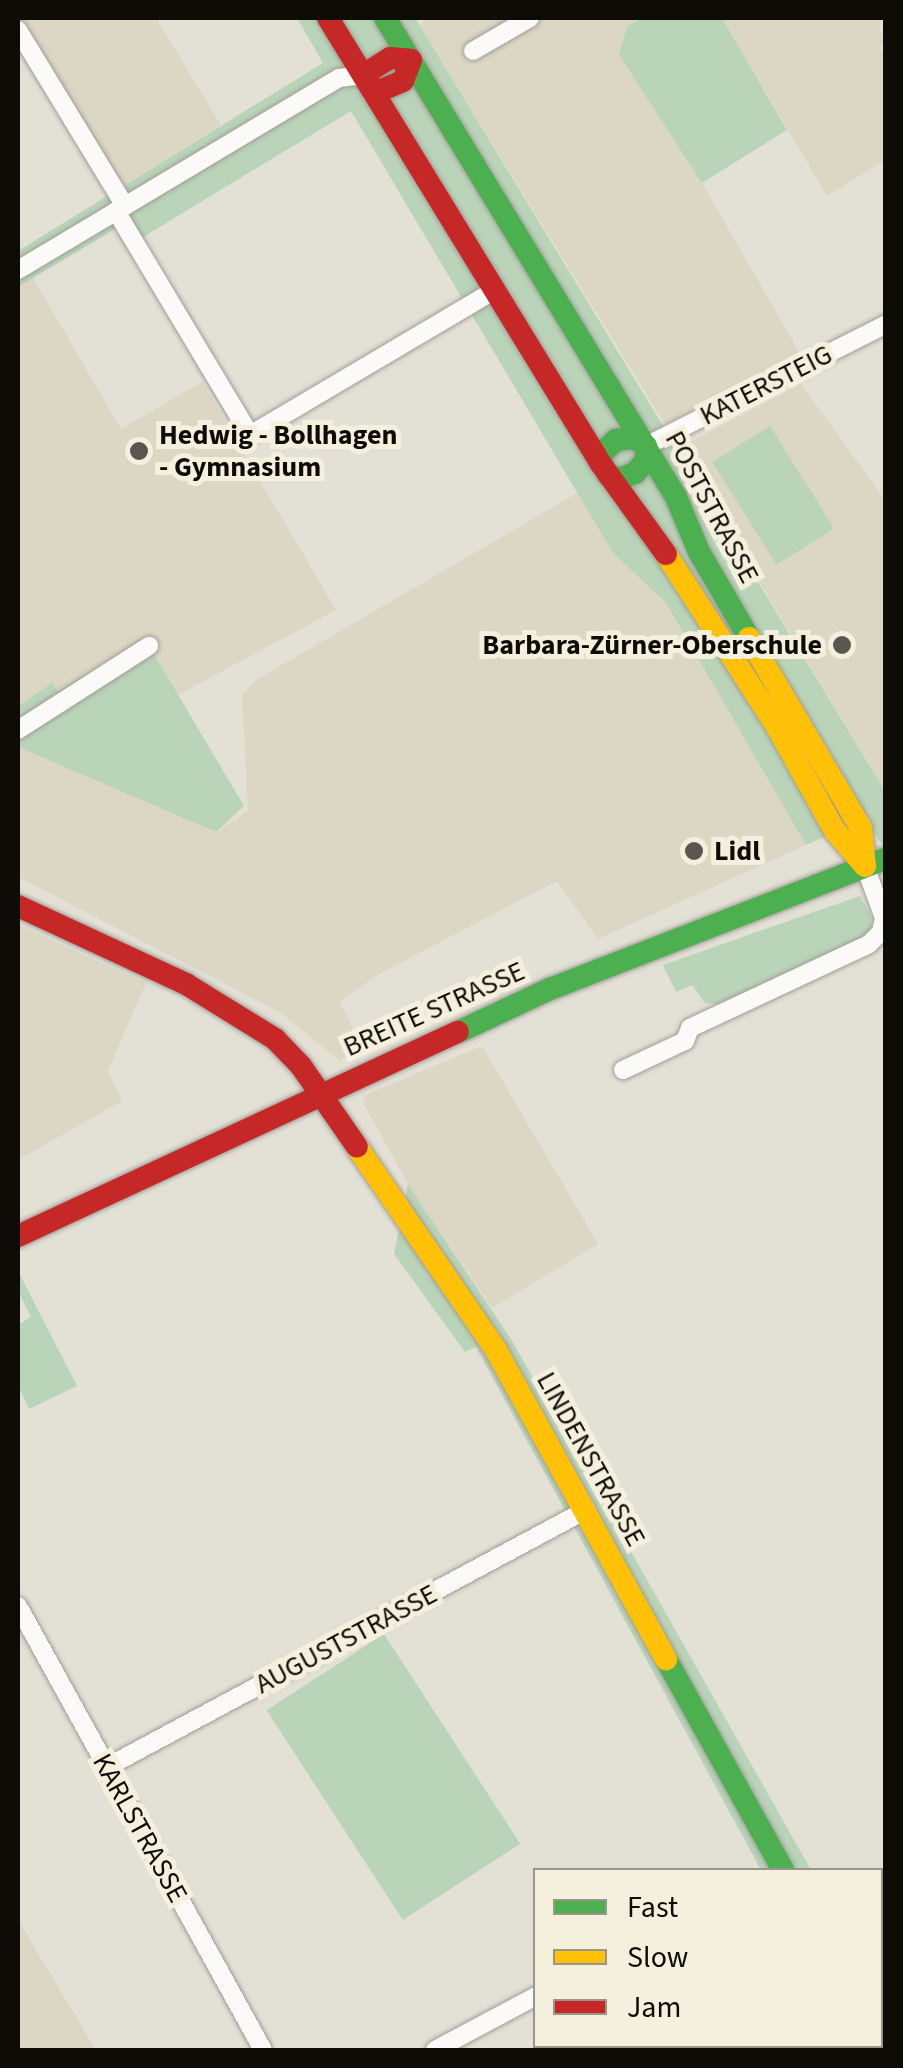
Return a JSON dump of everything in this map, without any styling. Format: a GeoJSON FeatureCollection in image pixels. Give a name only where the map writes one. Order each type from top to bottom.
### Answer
{"type":"FeatureCollection","features":[{"type":"Feature","properties":{"kind":"main road","name":"POSTSTRASSE"},"geometry":{"type":"LineString","coordinates":[[328,18],[605,470],[676,567],[777,728],[835,831],[875,862]]}},
{"type":"Feature","properties":{"kind":"main road","name":"POSTSTRASSE"},"geometry":{"type":"LineString","coordinates":[[385,18],[646,446],[716,582],[860,828],[875,862]]}},
{"type":"Feature","properties":{"kind":"main road"},"geometry":{"type":"LineString","coordinates":[[367,81],[382,90],[403,81],[410,60]]}},
{"type":"Feature","properties":{"kind":"main road"},"geometry":{"type":"LineString","coordinates":[[605,470],[603,452],[616,440],[634,438],[646,446]]}},
{"type":"Feature","properties":{"kind":"main road","name":"BREITE STRASSE"},"geometry":{"type":"LineString","coordinates":[[18,1236],[322,1092],[598,968],[875,862]]}},
{"type":"Feature","properties":{"kind":"main road","name":"LINDENSTRASSE"},"geometry":{"type":"LineString","coordinates":[[18,906],[201,993],[275,1039],[322,1092],[496,1350],[777,1868]]}},
{"type":"Feature","properties":{"kind":"street"},"geometry":{"type":"LineString","coordinates":[[474,51],[530,18]]}},
{"type":"Feature","properties":{"kind":"street"},"geometry":{"type":"LineString","coordinates":[[18,30],[250,435],[495,290]]}},
{"type":"Feature","properties":{"kind":"street"},"geometry":{"type":"LineString","coordinates":[[18,270],[339,78],[367,81]]}},
{"type":"Feature","properties":{"kind":"street","name":"KATERSTEIG"},"geometry":{"type":"LineString","coordinates":[[646,446],[886,324]]}},
{"type":"Feature","properties":{"kind":"street"},"geometry":{"type":"LineString","coordinates":[[18,730],[149,646]]}},
{"type":"Feature","properties":{"kind":"street"},"geometry":{"type":"LineString","coordinates":[[623,1070],[685,1041],[690,1028],[869,944],[881,932],[884,918],[875,862]]}},
{"type":"Feature","properties":{"kind":"street","name":"AUGUSTSTRASSE"},"geometry":{"type":"LineString","coordinates":[[106,1767],[586,1510]]}},
{"type":"Feature","properties":{"kind":"street","name":"KARLSTRASSE"},"geometry":{"type":"LineString","coordinates":[[18,1606],[263,2050]]}},
{"type":"Feature","properties":{"kind":"street"},"geometry":{"type":"LineString","coordinates":[[435,2050],[533,1998]]}},
{"type":"Feature","properties":{"kind":"shaded area"},"geometry":{"type":"Polygon","coordinates":[[[19,18],[156,18],[221,125],[121,187],[19,18]]]}},
{"type":"Feature","properties":{"kind":"shaded area"},"geometry":{"type":"Polygon","coordinates":[[[431,18],[642,18],[627,27],[619,55],[702,183],[799,352],[665,424],[419,25],[431,18]]]}},
{"type":"Feature","properties":{"kind":"shaded area"},"geometry":{"type":"Polygon","coordinates":[[[722,18],[881,18],[879,30],[886,40],[880,48],[885,57],[885,160],[827,196],[722,18]]]}},
{"type":"Feature","properties":{"kind":"shaded area"},"geometry":{"type":"Polygon","coordinates":[[[33,278],[121,429],[202,382],[336,610],[178,695],[145,639],[58,691],[52,683],[18,706],[18,287],[33,278]]]}},
{"type":"Feature","properties":{"kind":"shaded area","name":"Barbara-Zürner-Oberschule"},"geometry":{"type":"Polygon","coordinates":[[[801,384],[885,500],[885,791],[679,448],[801,384]]]}},
{"type":"Feature","properties":{"kind":"shaded area"},"geometry":{"type":"Polygon","coordinates":[[[579,492],[613,553],[666,603],[806,845],[598,939],[557,881],[377,975],[340,1002],[363,1049],[339,1060],[281,1013],[18,877],[18,747],[216,832],[248,811],[242,695],[256,680],[579,492]]]}},
{"type":"Feature","properties":{"kind":"shaded area"},"geometry":{"type":"Polygon","coordinates":[[[18,925],[146,983],[108,1071],[122,1101],[18,1160],[18,925]]]}},
{"type":"Feature","properties":{"kind":"shaded area"},"geometry":{"type":"Polygon","coordinates":[[[482,1046],[598,1244],[492,1308],[408,1184],[363,1102],[365,1095],[482,1046]]]}},
{"type":"Feature","properties":{"kind":"shaded area"},"geometry":{"type":"Polygon","coordinates":[[[18,1920],[96,2050],[18,2050],[18,1920]]]}},
{"type":"Feature","properties":{"kind":"green space"},"geometry":{"type":"Polygon","coordinates":[[[297,18],[415,18],[885,791],[885,850],[867,820],[872,816],[806,845],[666,603],[613,553],[351,111],[138,240],[127,222],[18,287],[18,251],[323,63],[297,18]]]}},
{"type":"Feature","properties":{"kind":"green space"},"geometry":{"type":"Polygon","coordinates":[[[642,18],[722,18],[787,130],[702,183],[619,55],[627,26],[642,18]]]}},
{"type":"Feature","properties":{"kind":"green space"},"geometry":{"type":"Polygon","coordinates":[[[770,426],[834,529],[776,565],[712,462],[770,426]]]}},
{"type":"Feature","properties":{"kind":"green space"},"geometry":{"type":"Polygon","coordinates":[[[145,639],[244,806],[216,832],[18,747],[18,706],[52,683],[58,691],[145,639]]]}},
{"type":"Feature","properties":{"kind":"green space"},"geometry":{"type":"Polygon","coordinates":[[[860,896],[871,916],[871,928],[863,939],[718,1004],[705,1003],[692,985],[676,992],[663,965],[860,896]]]}},
{"type":"Feature","properties":{"kind":"green space"},"geometry":{"type":"Polygon","coordinates":[[[408,1184],[511,1339],[810,1868],[760,1868],[476,1347],[465,1352],[394,1254],[408,1184]]]}},
{"type":"Feature","properties":{"kind":"green space"},"geometry":{"type":"Polygon","coordinates":[[[18,1271],[77,1386],[29,1409],[18,1386],[18,1325],[31,1317],[18,1291],[18,1271]]]}},
{"type":"Feature","properties":{"kind":"green space"},"geometry":{"type":"Polygon","coordinates":[[[384,1634],[520,1844],[403,1920],[267,1710],[384,1634]]]}},
{"type":"Feature","properties":{"kind":"traffic: fast"},"geometry":{"type":"LineString","coordinates":[[385,18],[676,497],[699,552],[749,638]]}},
{"type":"Feature","properties":{"kind":"traffic: fast"},"geometry":{"type":"LineString","coordinates":[[601,464],[603,452],[616,440],[634,438],[646,446],[646,460],[635,473],[619,479],[608,475]]}},
{"type":"Feature","properties":{"kind":"traffic: fast"},"geometry":{"type":"LineString","coordinates":[[458,1032],[550,989],[886,859]]}},
{"type":"Feature","properties":{"kind":"traffic: fast"},"geometry":{"type":"LineString","coordinates":[[666,1659],[782,1868]]}},
{"type":"Feature","properties":{"kind":"traffic: slow"},"geometry":{"type":"LineString","coordinates":[[666,554],[777,727],[835,831],[865,866]]}},
{"type":"Feature","properties":{"kind":"traffic: slow"},"geometry":{"type":"LineString","coordinates":[[749,638],[861,828],[865,866]]}},
{"type":"Feature","properties":{"kind":"traffic: slow"},"geometry":{"type":"LineString","coordinates":[[357,1147],[496,1350],[666,1659]]}},
{"type":"Feature","properties":{"kind":"traffic: jam"},"geometry":{"type":"LineString","coordinates":[[328,18],[601,464],[666,554]]}},
{"type":"Feature","properties":{"kind":"traffic: jam"},"geometry":{"type":"LineString","coordinates":[[363,75],[390,58],[411,60],[403,81],[382,90],[371,88]]}},
{"type":"Feature","properties":{"kind":"traffic: jam"},"geometry":{"type":"LineString","coordinates":[[18,906],[186,984],[275,1039],[301,1066],[357,1147]]}},
{"type":"Feature","properties":{"kind":"traffic: jam"},"geometry":{"type":"LineString","coordinates":[[18,1236],[458,1032]]}},
{"type":"Feature","properties":{"kind":"place","name":"Hedwig - Bollhagen - Gymnasium"},"geometry":{"type":"Point","coordinates":[139,451]}},
{"type":"Feature","properties":{"kind":"place","name":"Barbara-Zürner-Oberschule"},"geometry":{"type":"Point","coordinates":[842,645]}},
{"type":"Feature","properties":{"kind":"place","name":"Lidl"},"geometry":{"type":"Point","coordinates":[694,851]}}]}
